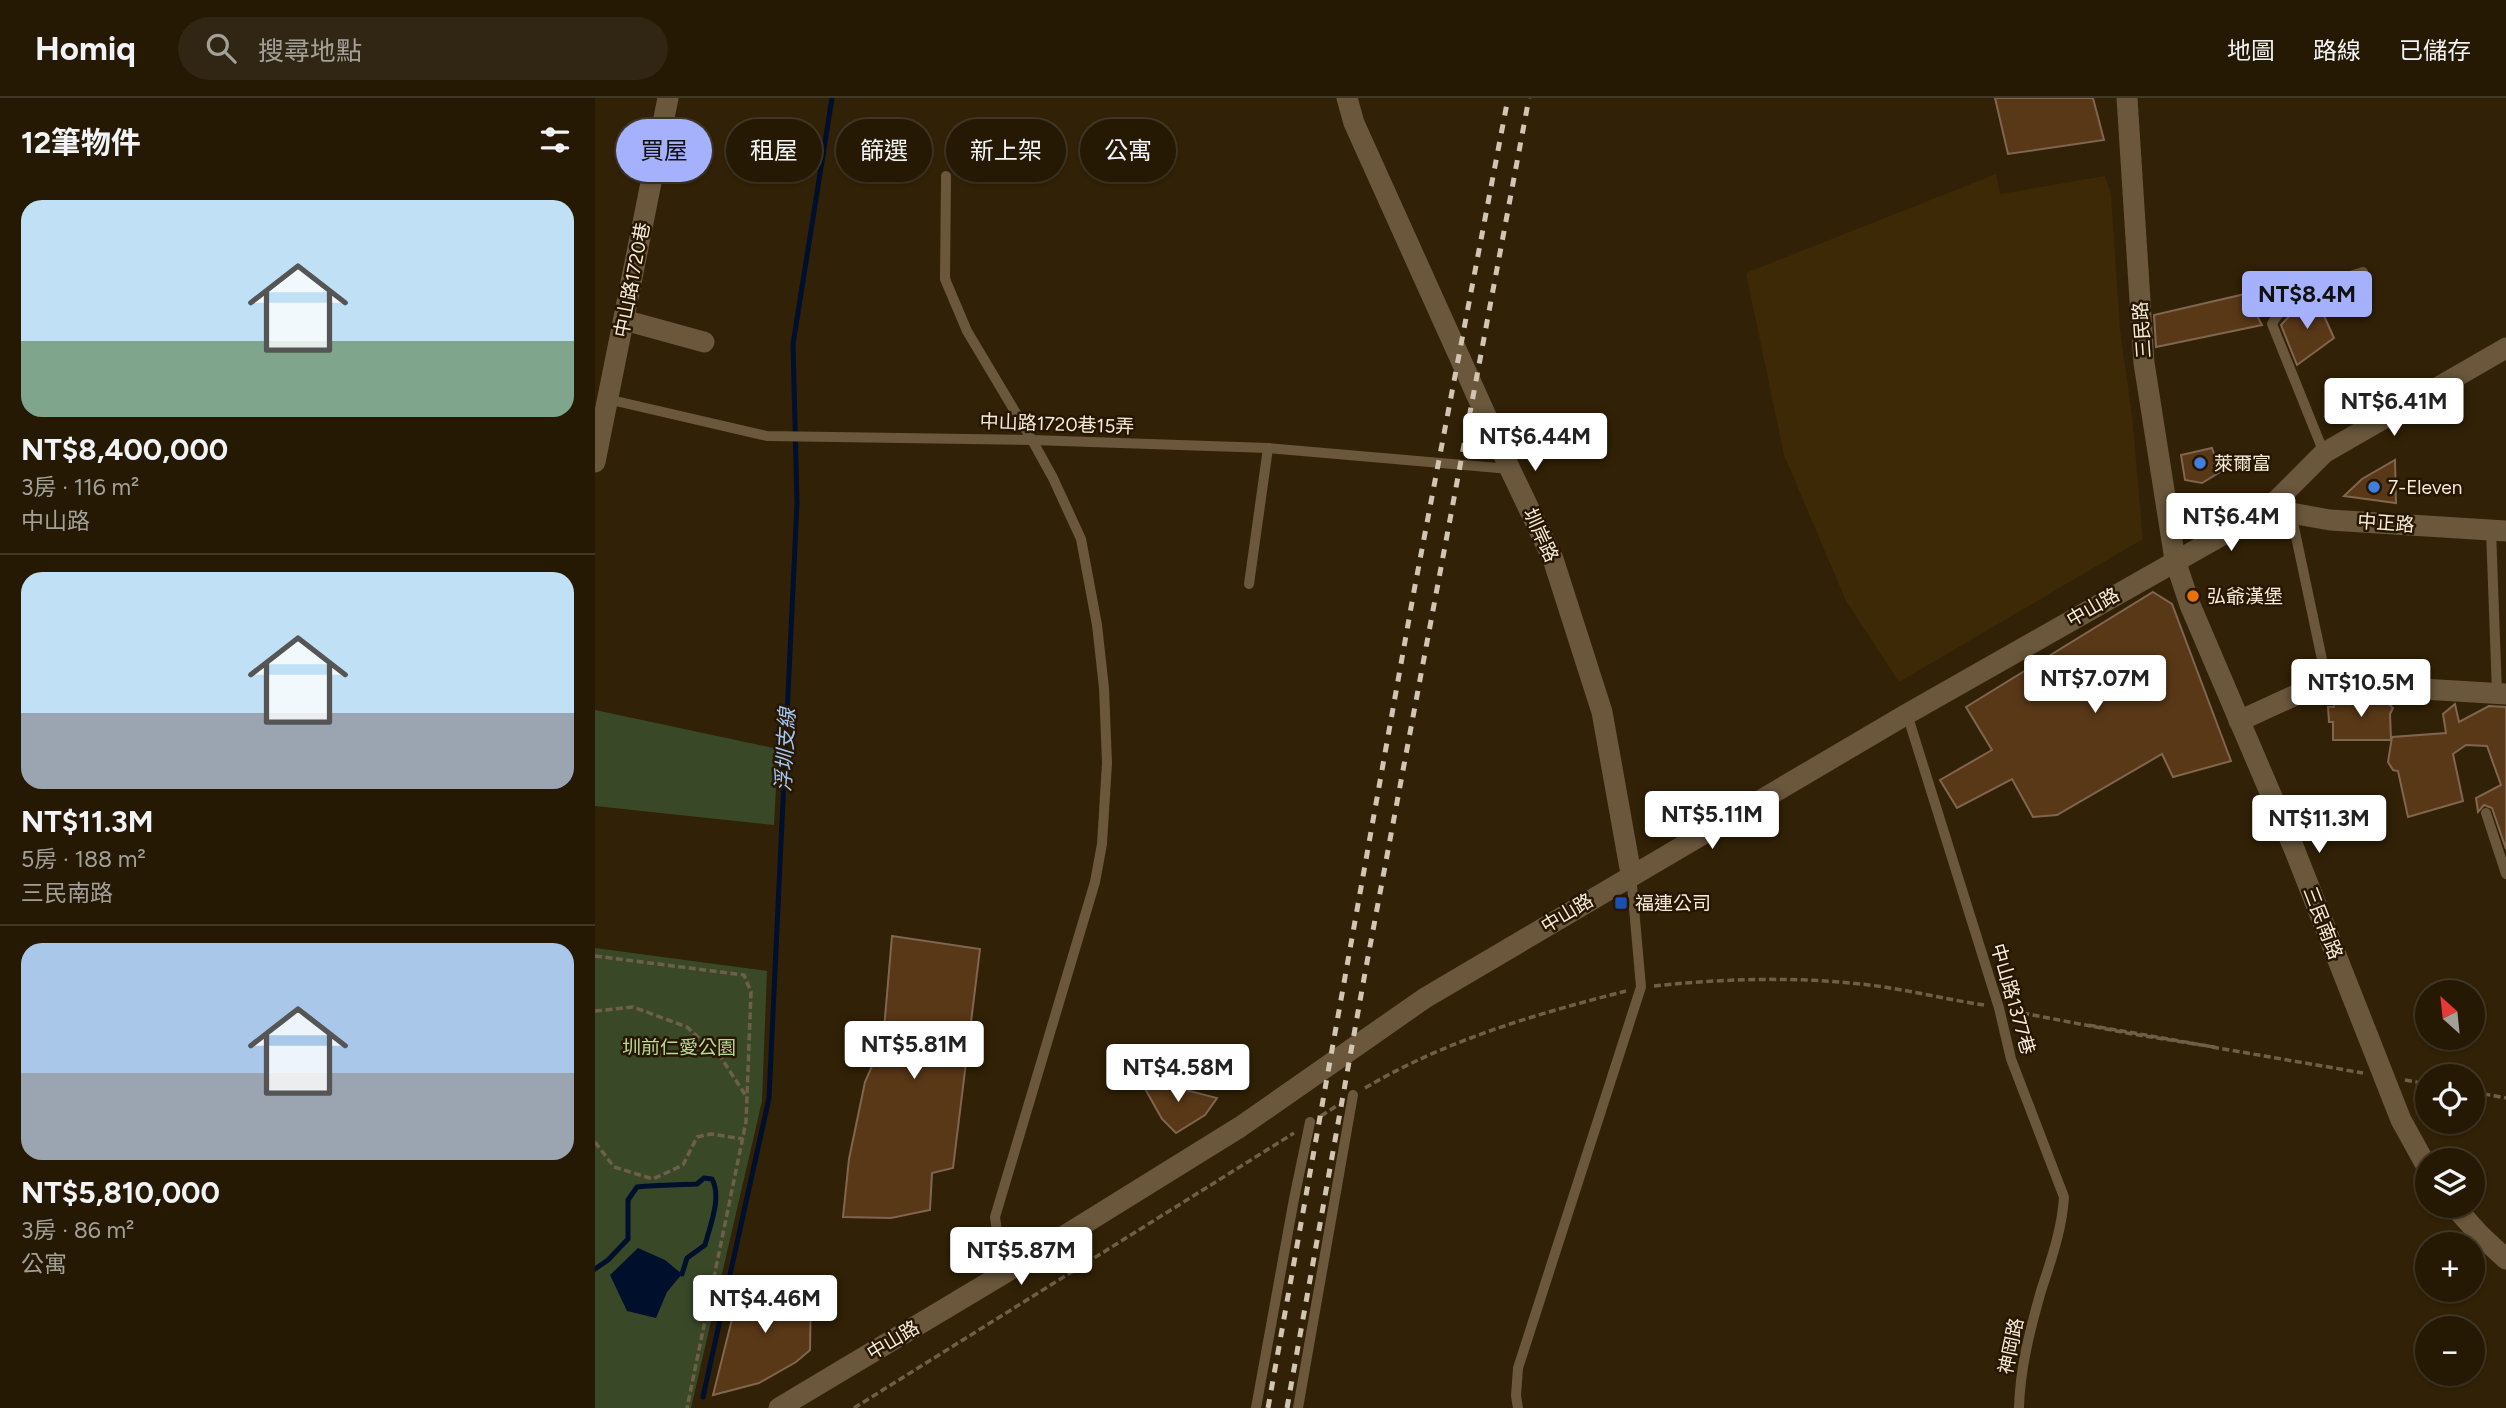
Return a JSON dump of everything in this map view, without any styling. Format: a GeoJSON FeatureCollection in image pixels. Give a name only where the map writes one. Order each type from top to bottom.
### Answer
{"type":"FeatureCollection","features":[{"type":"Feature","properties":{"kind":"street","name":"中山路1720巷"},"geometry":{"type":"LineString","coordinates":[[595,462],[668,98]]}},
{"type":"Feature","properties":{"kind":"street","name":"圳岸路"},"geometry":{"type":"LineString","coordinates":[[1347,98],[1354,123],[1553,559],[1602,712],[1631,874]]}},
{"type":"Feature","properties":{"kind":"street","name":"三民路"},"geometry":{"type":"LineString","coordinates":[[2127,98],[2144,363],[2175,560]]}},
{"type":"Feature","properties":{"kind":"street"},"geometry":{"type":"LineString","coordinates":[[624,320],[704,342]]}},
{"type":"Feature","properties":{"kind":"street","name":"中山路"},"geometry":{"type":"LineString","coordinates":[[779,1408],[1003,1274],[1240,1127],[1425,998],[1906,713],[2268,509],[2324,453],[2506,348]]}},
{"type":"Feature","properties":{"kind":"street","name":"中正路"},"geometry":{"type":"LineString","coordinates":[[2268,509],[2330,520],[2499,531]]}},
{"type":"Feature","properties":{"kind":"street","name":"三民南路"},"geometry":{"type":"LineString","coordinates":[[2175,560],[2190,605],[2293,846],[2401,1120],[2416,1148]]}},
{"type":"Feature","properties":{"kind":"street"},"geometry":{"type":"LineString","coordinates":[[2239,721],[2327,682],[2502,693]]}},
{"type":"Feature","properties":{"kind":"street"},"geometry":{"type":"LineString","coordinates":[[2465,1218],[2506,1259]]}},
{"type":"Feature","properties":{"kind":"lane"},"geometry":{"type":"LineString","coordinates":[[946,176],[945,279],[967,331],[1053,478],[1081,538],[1097,625],[1104,688],[1107,763],[1102,844],[1095,882],[995,1217],[1003,1274]]}},
{"type":"Feature","properties":{"kind":"lane"},"geometry":{"type":"LineString","coordinates":[[2324,453],[2273,324],[2278,312],[2327,284],[2363,272]]}},
{"type":"Feature","properties":{"kind":"lane","name":"中山路1720巷15弄"},"geometry":{"type":"LineString","coordinates":[[607,399],[767,436],[1032,440],[1268,448],[1510,469]]}},
{"type":"Feature","properties":{"kind":"lane"},"geometry":{"type":"LineString","coordinates":[[1249,584],[1268,448]]}},
{"type":"Feature","properties":{"kind":"lane"},"geometry":{"type":"LineString","coordinates":[[2291,513],[2327,682]]}},
{"type":"Feature","properties":{"kind":"lane"},"geometry":{"type":"LineString","coordinates":[[2499,531],[2502,693]]}},
{"type":"Feature","properties":{"kind":"lane","name":"中山路1377巷"},"geometry":{"type":"LineString","coordinates":[[1906,713],[1999,1008],[2011,1059],[2064,1197],[2063,1222],[2041,1293]]}},
{"type":"Feature","properties":{"kind":"lane"},"geometry":{"type":"LineString","coordinates":[[2486,813],[2505,870]]}},
{"type":"Feature","properties":{"kind":"lane"},"geometry":{"type":"LineString","coordinates":[[1518,1408],[1518,1368],[1641,987],[1631,874]]}},
{"type":"Feature","properties":{"kind":"lane"},"geometry":{"type":"LineString","coordinates":[[1298,1408],[1353,1095]]}},
{"type":"Feature","properties":{"kind":"lane"},"geometry":{"type":"LineString","coordinates":[[1256,1408],[1310,1122]]}},
{"type":"Feature","properties":{"kind":"lane","name":"神岡路"},"geometry":{"type":"LineString","coordinates":[[2019,1408],[2020,1375],[2041,1293]]}},
{"type":"Feature","properties":{"kind":"path"},"geometry":{"type":"LineString","coordinates":[[595,956],[744,975],[751,992],[743,1139],[687,1408]]}},
{"type":"Feature","properties":{"kind":"path"},"geometry":{"type":"LineString","coordinates":[[1388,1074],[1442,1048],[1519,1021],[1641,987],[1710,980],[1811,981],[1882,987],[1999,1008]]}},
{"type":"Feature","properties":{"kind":"path"},"geometry":{"type":"LineString","coordinates":[[595,1011],[633,1007],[687,1027],[722,1059],[747,1097]]}},
{"type":"Feature","properties":{"kind":"path"},"geometry":{"type":"LineString","coordinates":[[2027,1013],[2214,1047],[2088,1025]]}},
{"type":"Feature","properties":{"kind":"path"},"geometry":{"type":"LineString","coordinates":[[2088,1025],[2368,1074]]}},
{"type":"Feature","properties":{"kind":"path"},"geometry":{"type":"LineString","coordinates":[[2395,1079],[2415,1082]]}},
{"type":"Feature","properties":{"kind":"path"},"geometry":{"type":"LineString","coordinates":[[2485,1094],[2506,1098]]}},
{"type":"Feature","properties":{"kind":"path"},"geometry":{"type":"LineString","coordinates":[[595,1142],[614,1167],[653,1179],[683,1165],[697,1137],[711,1134],[743,1139]]}},
{"type":"Feature","properties":{"kind":"path"},"geometry":{"type":"LineString","coordinates":[[854,1408],[1259,1154]]}},
{"type":"Feature","properties":{"kind":"shaded area"},"geometry":{"type":"Polygon","coordinates":[[[1996,174],[2000,194],[2105,176],[2111,194],[2120,330],[2132,415],[2143,539],[1899,682],[1846,601],[1784,455],[1746,273],[1996,174]]]}},
{"type":"Feature","properties":{"kind":"green space"},"geometry":{"type":"Polygon","coordinates":[[[595,710],[778,749],[774,825],[595,806],[595,710]]]}},
{"type":"Feature","properties":{"kind":"green space","name":"圳前仁愛公園"},"geometry":{"type":"Polygon","coordinates":[[[595,948],[767,971],[762,1101],[691,1408],[595,1408],[595,948]]]}},
{"type":"Feature","properties":{"kind":"water"},"geometry":{"type":"Polygon","coordinates":[[[638,1248],[665,1260],[682,1274],[667,1292],[656,1318],[627,1311],[610,1275],[638,1248]]]}},
{"type":"Feature","properties":{"kind":"building"},"geometry":{"type":"Polygon","coordinates":[[[1995,98],[2093,98],[2104,140],[2008,154],[1995,98]]]}},
{"type":"Feature","properties":{"kind":"building"},"geometry":{"type":"Polygon","coordinates":[[[2245,294],[2262,325],[2156,347],[2154,315],[2245,294]]]}},
{"type":"Feature","properties":{"kind":"building"},"geometry":{"type":"Polygon","coordinates":[[[2316,298],[2334,338],[2297,365],[2281,325],[2293,312],[2316,298]]]}},
{"type":"Feature","properties":{"kind":"building","name":"萊爾富"},"geometry":{"type":"Polygon","coordinates":[[[2212,448],[2220,472],[2202,483],[2185,480],[2181,455],[2212,448]]]}},
{"type":"Feature","properties":{"kind":"building","name":"7-Eleven"},"geometry":{"type":"Polygon","coordinates":[[[2395,460],[2396,503],[2344,496],[2362,479],[2395,460]]]}},
{"type":"Feature","properties":{"kind":"building"},"geometry":{"type":"Polygon","coordinates":[[[2153,592],[2172,604],[2231,761],[2173,777],[2162,754],[2057,815],[2033,817],[2012,779],[1957,808],[1940,780],[1992,750],[1966,707],[2153,592]]]}},
{"type":"Feature","properties":{"kind":"building"},"geometry":{"type":"Polygon","coordinates":[[[2334,697],[2384,700],[2393,708],[2390,714],[2391,740],[2333,740],[2333,722],[2329,722],[2328,707],[2334,707],[2334,697]]]}},
{"type":"Feature","properties":{"kind":"building"},"geometry":{"type":"Polygon","coordinates":[[[2455,704],[2459,722],[2489,706],[2506,707],[2506,849],[2492,808],[2484,805],[2478,812],[2476,798],[2501,785],[2487,746],[2466,745],[2453,754],[2463,801],[2408,817],[2398,771],[2393,770],[2388,762],[2392,737],[2446,733],[2443,714],[2455,704]]]}},
{"type":"Feature","properties":{"kind":"building"},"geometry":{"type":"Polygon","coordinates":[[[892,936],[980,949],[953,1168],[932,1173],[930,1210],[891,1218],[843,1217],[849,1159],[865,1082],[883,1041],[892,936]]]}},
{"type":"Feature","properties":{"kind":"building"},"geometry":{"type":"Polygon","coordinates":[[[1139,1078],[1217,1098],[1205,1115],[1176,1133],[1162,1119],[1139,1078]]]}},
{"type":"Feature","properties":{"kind":"building"},"geometry":{"type":"Polygon","coordinates":[[[811,1283],[810,1350],[796,1362],[759,1383],[713,1395],[739,1291],[811,1283]]]}},
{"type":"Feature","properties":{"kind":"waterway","name":"浮圳支線"},"geometry":{"type":"LineString","coordinates":[[703,1397],[769,1098],[797,503],[793,344],[832,98]]}},
{"type":"Feature","properties":{"kind":"waterway"},"geometry":{"type":"LineString","coordinates":[[595,1269],[628,1239],[628,1200],[637,1187],[697,1184],[704,1178],[712,1179],[716,1194],[705,1245],[687,1258],[682,1274]]}},
{"type":"Feature","properties":{"kind":"railway"},"geometry":{"type":"LineString","coordinates":[[1268,1408],[1414,591],[1508,98]]}},
{"type":"Feature","properties":{"kind":"railway"},"geometry":{"type":"LineString","coordinates":[[1287,1408],[1365,973],[1529,98]]}},
{"type":"Feature","properties":{"kind":"place","name":"萊爾富"},"geometry":{"type":"Point","coordinates":[2200,463]}},
{"type":"Feature","properties":{"kind":"place","name":"7-Eleven"},"geometry":{"type":"Point","coordinates":[2374,487]}},
{"type":"Feature","properties":{"kind":"place","name":"弘爺漢堡"},"geometry":{"type":"Point","coordinates":[2193,596]}},
{"type":"Feature","properties":{"kind":"place","name":"福連公司"},"geometry":{"type":"Point","coordinates":[1621,903]}}]}
